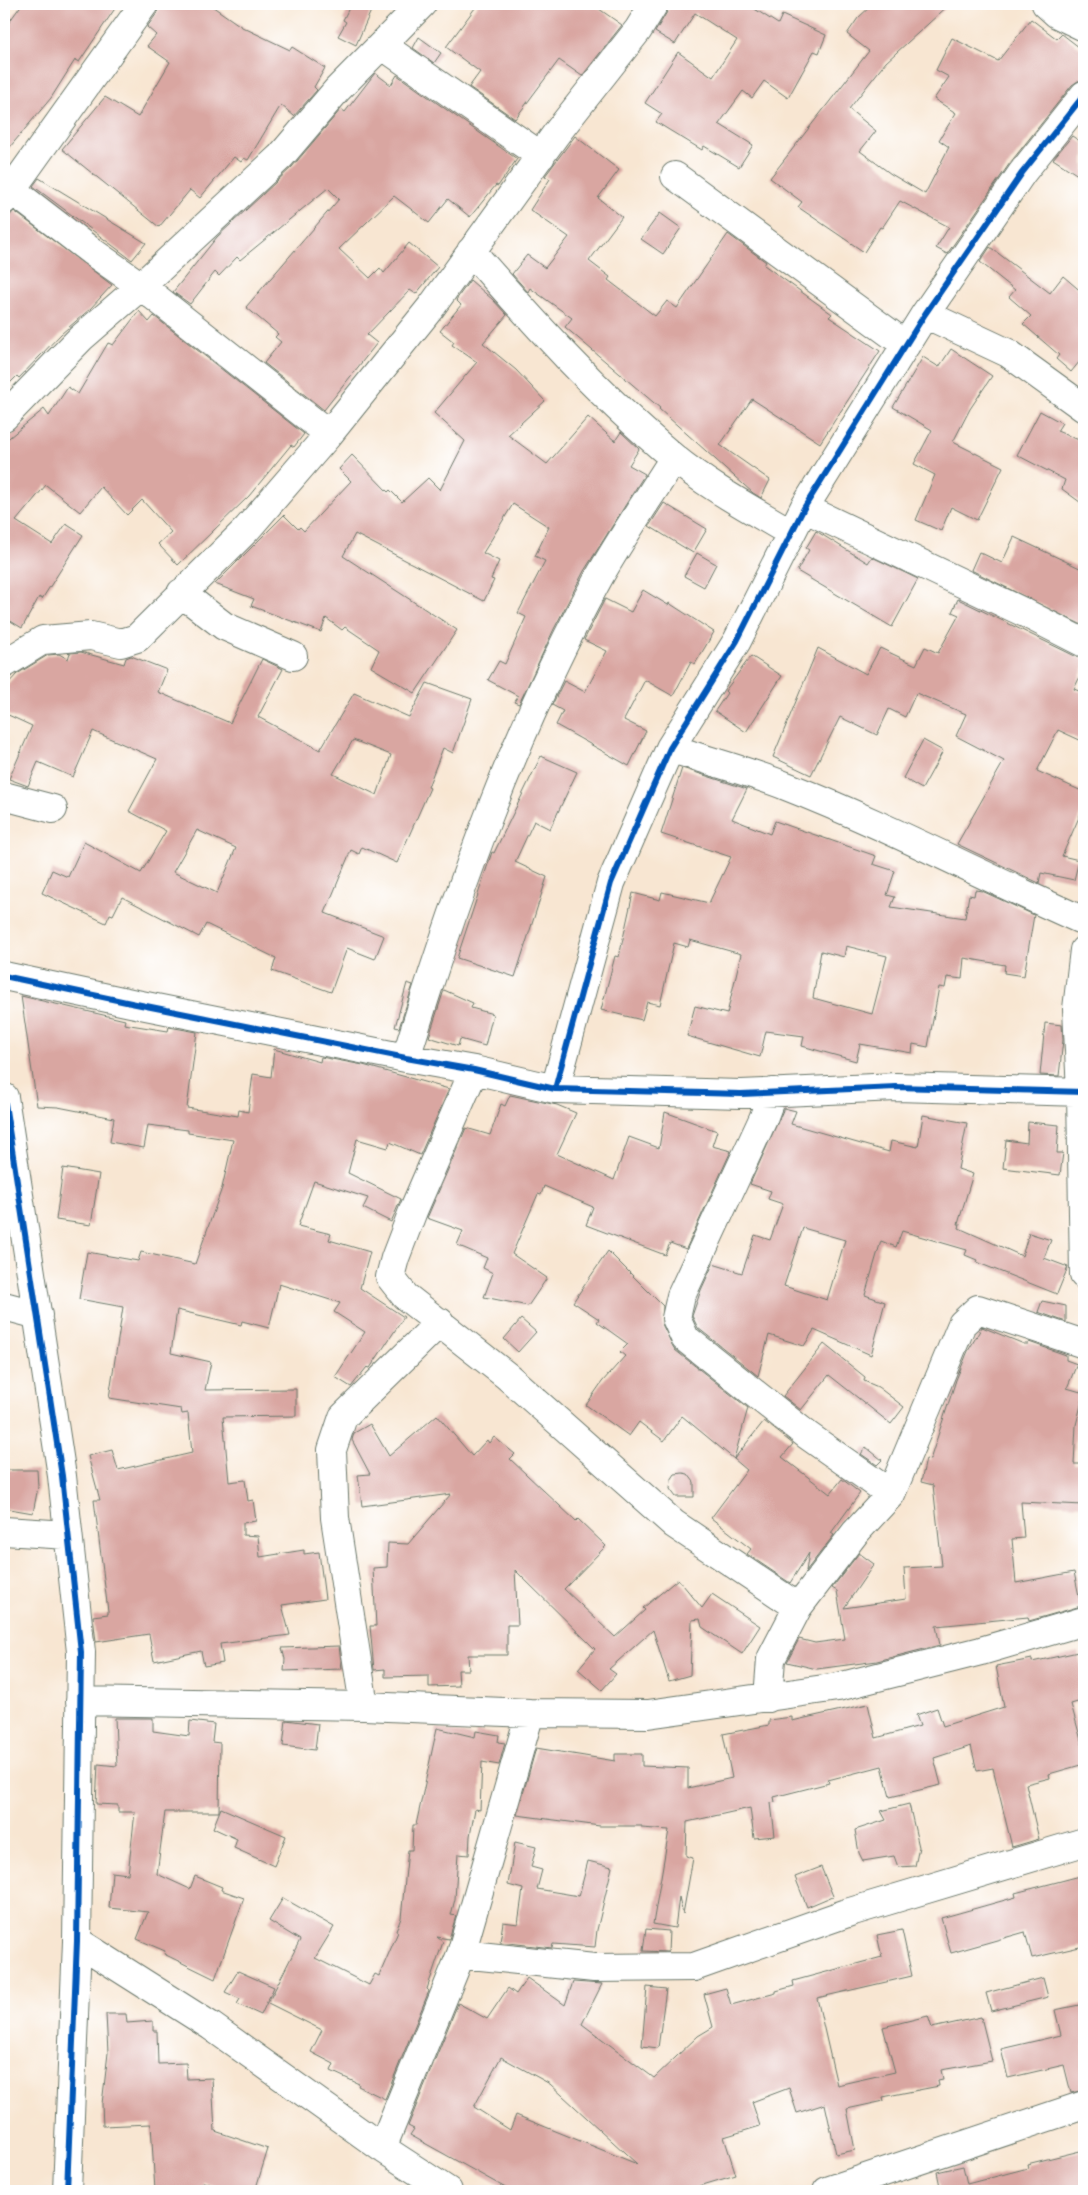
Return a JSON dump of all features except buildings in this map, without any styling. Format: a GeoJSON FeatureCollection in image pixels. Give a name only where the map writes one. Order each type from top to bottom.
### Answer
{"type":"FeatureCollection","features":[{"type":"Feature","properties":{"kind":"street"},"geometry":{"type":"LineString","coordinates":[[144,4],[6,191],[141,286],[329,434]]}},
{"type":"Feature","properties":{"kind":"street"},"geometry":{"type":"LineString","coordinates":[[4,417],[81,338],[141,286],[281,156],[337,90],[383,46],[422,4]]}},
{"type":"Feature","properties":{"kind":"street"},"geometry":{"type":"LineString","coordinates":[[1046,4],[1057,14],[1084,27]]}},
{"type":"Feature","properties":{"kind":"street"},"geometry":{"type":"LineString","coordinates":[[4,664],[43,640],[91,636],[121,643],[137,638],[247,529],[329,434],[432,306],[556,134],[638,30],[648,6]]}},
{"type":"Feature","properties":{"kind":"street"},"geometry":{"type":"LineString","coordinates":[[383,46],[541,156]]}},
{"type":"Feature","properties":{"kind":"street"},"geometry":{"type":"LineString","coordinates":[[555,1089],[611,883],[670,748],[737,641],[804,508],[925,314],[1022,173],[1084,95]]}},
{"type":"Feature","properties":{"kind":"street"},"geometry":{"type":"LineString","coordinates":[[675,176],[906,345]]}},
{"type":"Feature","properties":{"kind":"street"},"geometry":{"type":"LineString","coordinates":[[471,251],[531,320],[602,391],[674,458],[791,533]]}},
{"type":"Feature","properties":{"kind":"street"},"geometry":{"type":"LineString","coordinates":[[925,314],[1008,353],[1084,408]]}},
{"type":"Feature","properties":{"kind":"street"},"geometry":{"type":"LineString","coordinates":[[406,1058],[432,971],[514,754],[548,678],[599,578],[674,458]]}},
{"type":"Feature","properties":{"kind":"street"},"geometry":{"type":"LineString","coordinates":[[804,508],[1084,643]]}},
{"type":"Feature","properties":{"kind":"street"},"geometry":{"type":"LineString","coordinates":[[181,593],[224,626],[292,656]]}},
{"type":"Feature","properties":{"kind":"street"},"geometry":{"type":"LineString","coordinates":[[670,748],[784,785],[907,837],[1013,889],[1084,921]]}},
{"type":"Feature","properties":{"kind":"street"},"geometry":{"type":"LineString","coordinates":[[4,796],[53,809]]}},
{"type":"Feature","properties":{"kind":"street"},"geometry":{"type":"LineString","coordinates":[[1084,950],[1077,1009],[1083,1092],[1084,1275]]}},
{"type":"Feature","properties":{"kind":"street"},"geometry":{"type":"LineString","coordinates":[[4,976],[406,1058],[474,1070],[555,1089],[741,1094],[896,1087],[1083,1092]]}},
{"type":"Feature","properties":{"kind":"street"},"geometry":{"type":"LineString","coordinates":[[474,1070],[414,1211],[395,1258],[390,1277],[405,1296],[507,1376],[674,1524],[798,1607]]}},
{"type":"Feature","properties":{"kind":"street"},"geometry":{"type":"LineString","coordinates":[[773,1092],[763,1119],[681,1296],[676,1318],[685,1338],[807,1435],[891,1494]]}},
{"type":"Feature","properties":{"kind":"street"},"geometry":{"type":"LineString","coordinates":[[4,1096],[62,1476],[81,1652],[77,1941],[67,2191]]}},
{"type":"Feature","properties":{"kind":"street"},"geometry":{"type":"LineString","coordinates":[[4,1306],[38,1315]]}},
{"type":"Feature","properties":{"kind":"street"},"geometry":{"type":"LineString","coordinates":[[768,1698],[771,1659],[798,1607],[855,1533],[891,1494],[962,1324],[978,1309],[1084,1344]]}},
{"type":"Feature","properties":{"kind":"street"},"geometry":{"type":"LineString","coordinates":[[364,1706],[335,1518],[332,1450],[344,1417],[440,1322]]}},
{"type":"Feature","properties":{"kind":"street"},"geometry":{"type":"LineString","coordinates":[[4,1531],[68,1535]]}},
{"type":"Feature","properties":{"kind":"street"},"geometry":{"type":"LineString","coordinates":[[80,1701],[364,1706],[530,1713],[648,1714],[838,1687],[981,1651],[1084,1621]]}},
{"type":"Feature","properties":{"kind":"street"},"geometry":{"type":"LineString","coordinates":[[382,2148],[461,1954],[530,1713]]}},
{"type":"Feature","properties":{"kind":"street"},"geometry":{"type":"LineString","coordinates":[[461,1954],[594,1968],[694,1967],[850,1912],[1084,1842]]}},
{"type":"Feature","properties":{"kind":"street"},"geometry":{"type":"LineString","coordinates":[[77,1941],[211,2026],[382,2148],[448,2191]]}},
{"type":"Feature","properties":{"kind":"street"},"geometry":{"type":"LineString","coordinates":[[827,2191],[1084,2105]]}},
{"type":"Feature","properties":{"kind":"cycle path"},"geometry":{"type":"LineString","coordinates":[[555,1089],[611,883],[670,748],[737,641],[804,508],[925,314],[1022,173],[1084,95]]}},
{"type":"Feature","properties":{"kind":"cycle path"},"geometry":{"type":"LineString","coordinates":[[4,976],[131,1003],[474,1070],[555,1089],[741,1094],[896,1087],[1084,1092]]}},
{"type":"Feature","properties":{"kind":"cycle path"},"geometry":{"type":"LineString","coordinates":[[4,1097],[62,1476],[81,1652],[77,1941],[67,2191]]}}]}
